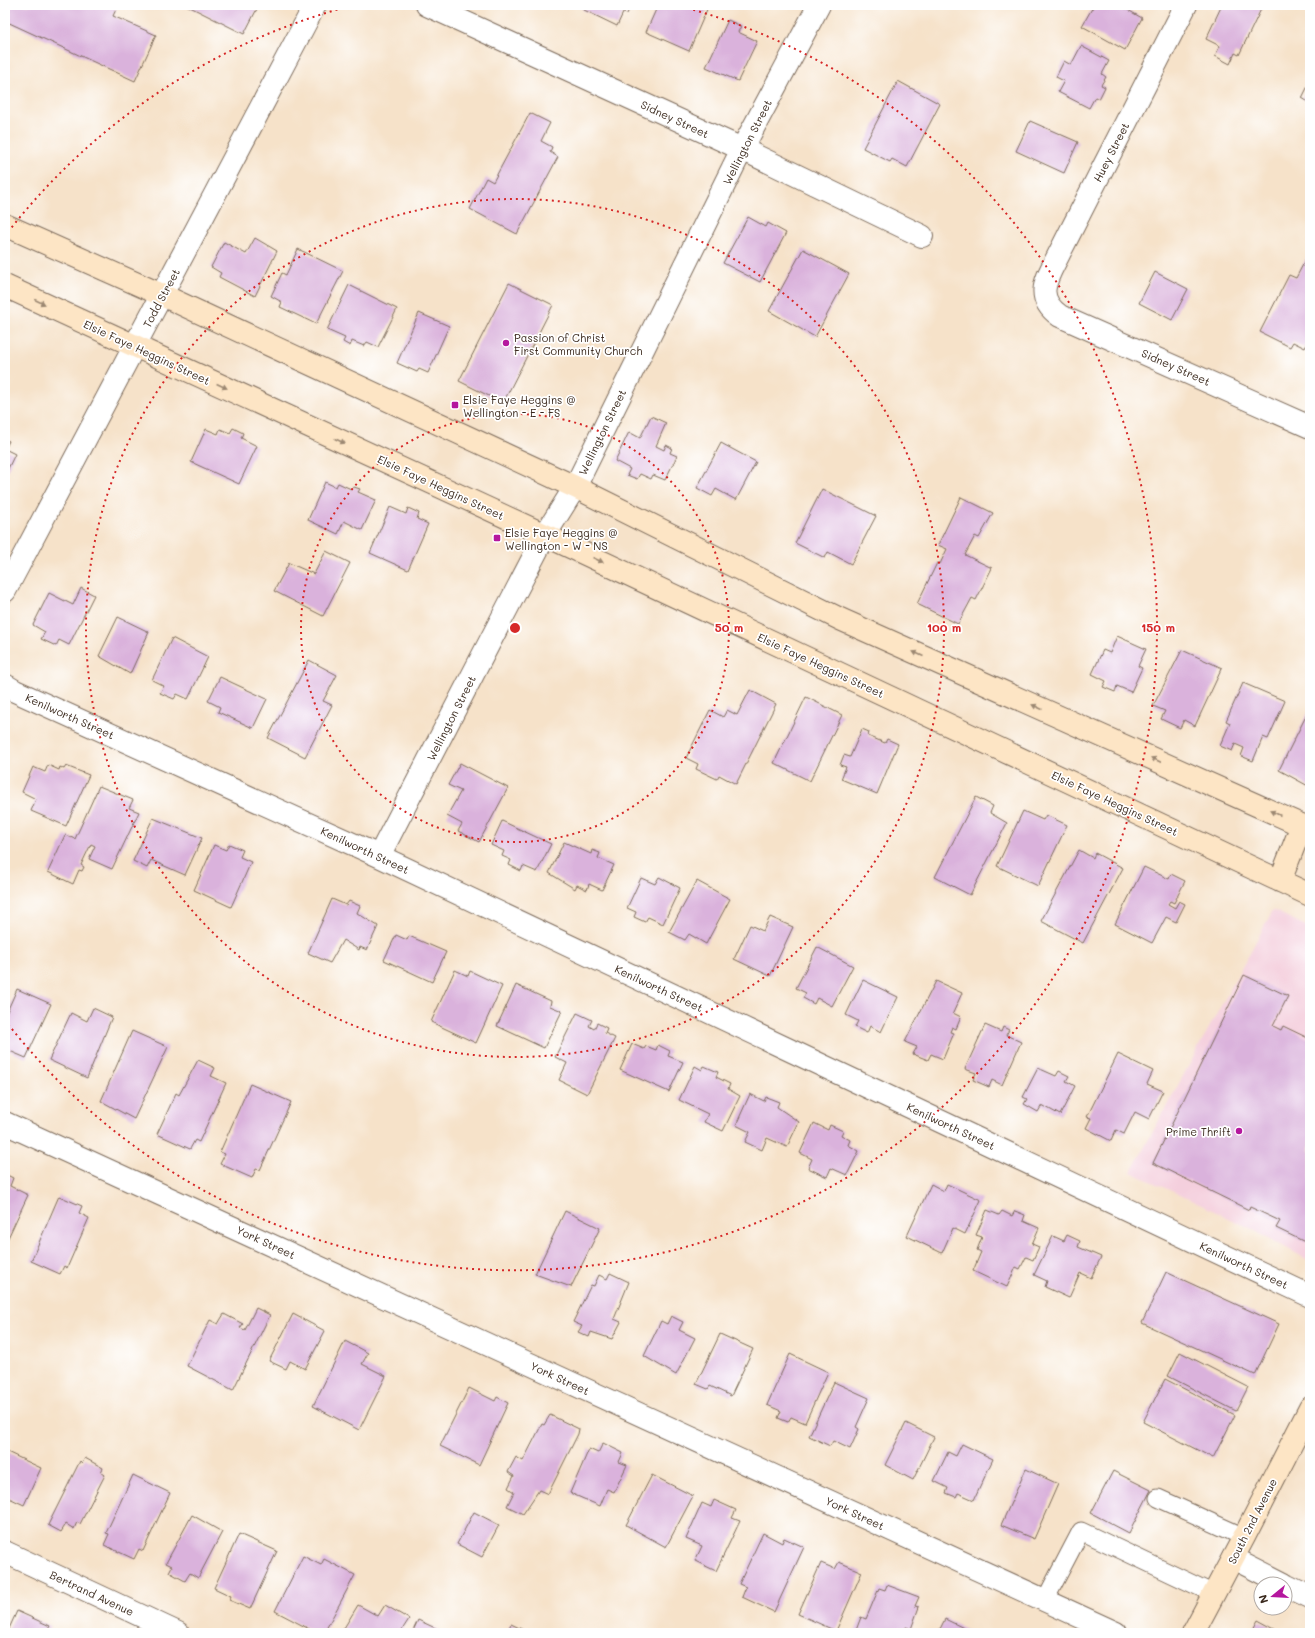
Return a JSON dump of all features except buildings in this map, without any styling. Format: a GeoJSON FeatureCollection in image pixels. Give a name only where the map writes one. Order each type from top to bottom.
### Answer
{"type":"FeatureCollection","features":[{"type":"Feature","properties":{"kind":"main road"},"geometry":{"type":"LineString","coordinates":[[5,225],[162,295],[575,487],[840,619],[1306,827],[1280,881]]}},
{"type":"Feature","properties":{"kind":"main road","name":"Elsie Faye Heggins Street"},"geometry":{"type":"LineString","coordinates":[[5,286],[545,535],[1310,895]]}},
{"type":"Feature","properties":{"kind":"main road","name":"South 2nd Avenue"},"geometry":{"type":"LineString","coordinates":[[1193,1633],[1244,1538],[1304,1434],[1310,1408]]}},
{"type":"Feature","properties":{"kind":"street","name":"Todd Street"},"geometry":{"type":"LineString","coordinates":[[5,591],[315,5]]}},
{"type":"Feature","properties":{"kind":"street","name":"Sidney Street"},"geometry":{"type":"LineString","coordinates":[[427,5],[742,149],[922,236]]}},
{"type":"Feature","properties":{"kind":"street","name":"Wellington Street"},"geometry":{"type":"LineString","coordinates":[[379,856],[545,535],[575,487],[742,149],[819,5]]}},
{"type":"Feature","properties":{"kind":"street","name":"Huey Street"},"geometry":{"type":"LineString","coordinates":[[1046,302],[1045,285],[1060,252],[1186,5]]}},
{"type":"Feature","properties":{"kind":"street","name":"Sidney Street"},"geometry":{"type":"LineString","coordinates":[[1046,302],[1052,310],[1060,316],[1310,427]]}},
{"type":"Feature","properties":{"kind":"street","name":"Kenilworth Street"},"geometry":{"type":"LineString","coordinates":[[5,685],[15,691],[379,856],[1310,1296]]}},
{"type":"Feature","properties":{"kind":"street","name":"York Street"},"geometry":{"type":"LineString","coordinates":[[5,1123],[1116,1633]]}},
{"type":"Feature","properties":{"kind":"street","name":"Bertrand Avenue"},"geometry":{"type":"LineString","coordinates":[[5,1552],[178,1633]]}},
{"type":"Feature","properties":{"kind":"street"},"geometry":{"type":"LineString","coordinates":[[1233,1558],[1268,1576]]}},
{"type":"Feature","properties":{"kind":"street"},"geometry":{"type":"LineString","coordinates":[[1293,1588],[1310,1597]]}},
{"type":"Feature","properties":{"kind":"lane"},"geometry":{"type":"LineString","coordinates":[[1158,1498],[1244,1538]]}},
{"type":"Feature","properties":{"kind":"lane"},"geometry":{"type":"LineString","coordinates":[[1045,1600],[1081,1531],[1214,1594]]}},
{"type":"Feature","properties":{"kind":"shaded area","name":"Prime Thrift"},"geometry":{"type":"Polygon","coordinates":[[[1273,910],[1310,928],[1310,1261],[1248,1227],[1131,1172],[1273,910]]]}},
{"type":"Feature","properties":{"kind":"place","name":"Passion of Christ First Community Church"},"geometry":{"type":"Point","coordinates":[506,343]}},
{"type":"Feature","properties":{"kind":"place","name":"Elsie Faye Heggins @ Wellington - E - FS"},"geometry":{"type":"Point","coordinates":[455,405]}},
{"type":"Feature","properties":{"kind":"place","name":"Elsie Faye Heggins @ Wellington - W - NS"},"geometry":{"type":"Point","coordinates":[497,538]}},
{"type":"Feature","properties":{"kind":"place","name":"Prime Thrift"},"geometry":{"type":"Point","coordinates":[1239,1131]}}]}
